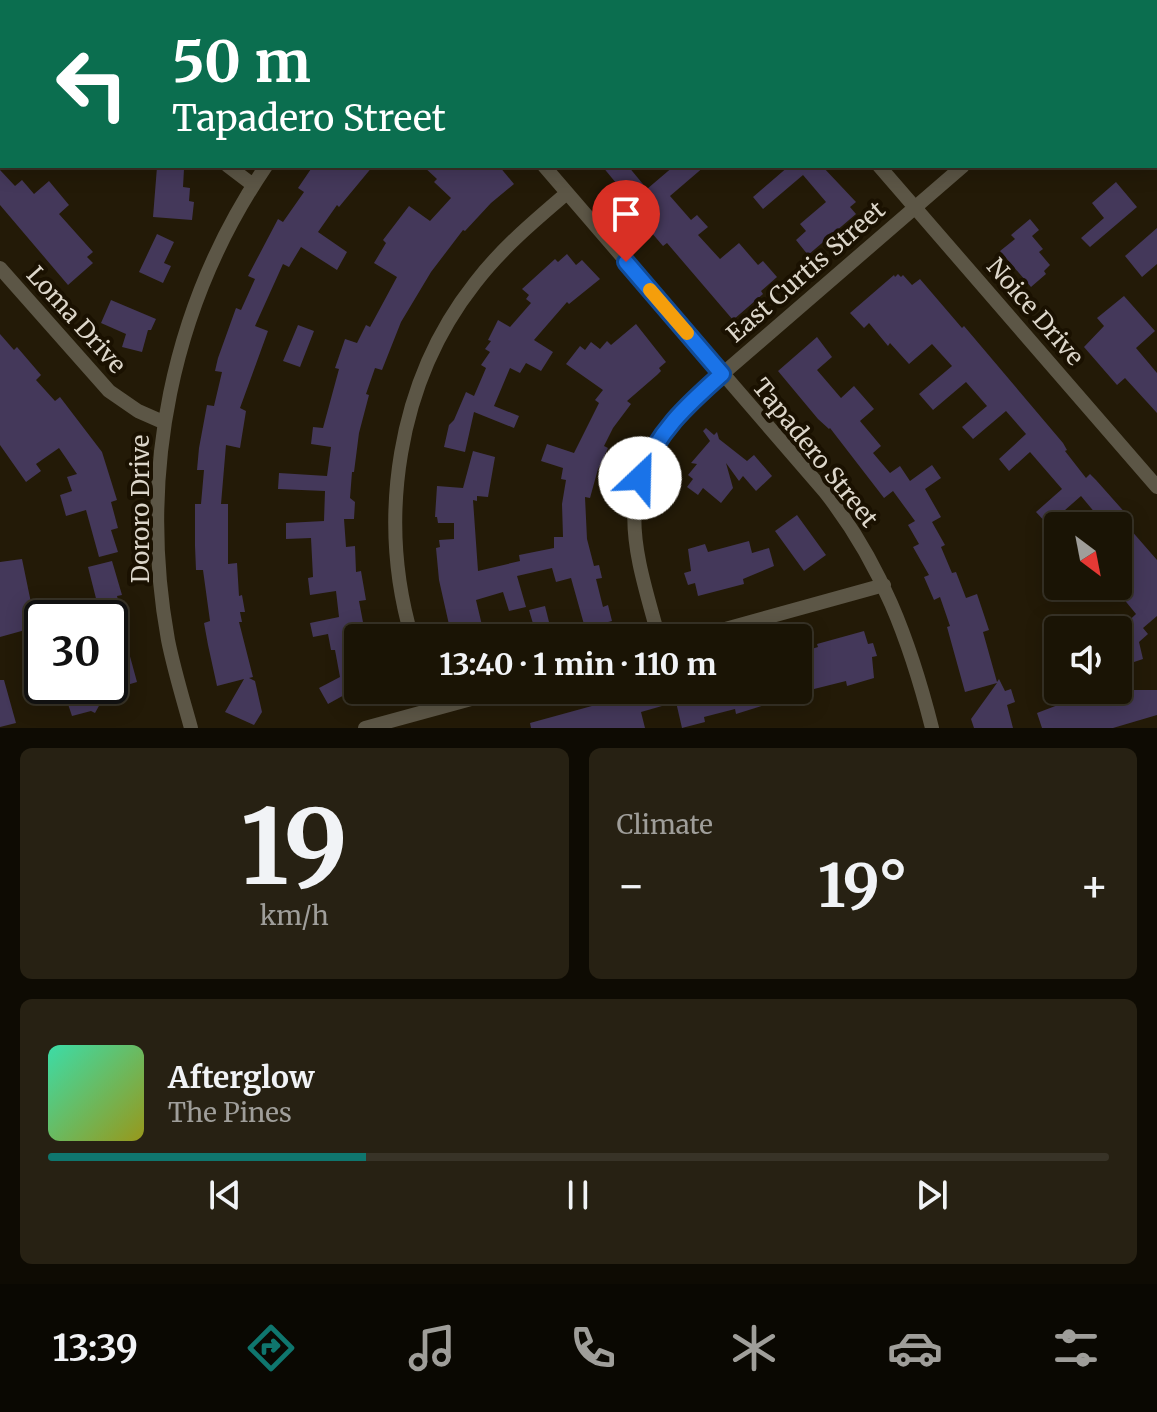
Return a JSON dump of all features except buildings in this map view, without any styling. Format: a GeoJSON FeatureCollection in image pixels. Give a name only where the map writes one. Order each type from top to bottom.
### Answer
{"type":"FeatureCollection","features":[{"type":"Feature","properties":{"kind":"street"},"geometry":{"type":"LineString","coordinates":[[231,168],[253,185]]}},
{"type":"Feature","properties":{"kind":"street","name":"Dororo Drive"},"geometry":{"type":"LineString","coordinates":[[191,728],[169,641],[159,565],[158,475],[163,422],[181,345],[198,294],[219,246],[265,168]]}},
{"type":"Feature","properties":{"kind":"street","name":"Tapadero Street"},"geometry":{"type":"LineString","coordinates":[[546,168],[840,512],[884,585],[907,641],[932,728]]}},
{"type":"Feature","properties":{"kind":"street","name":"Noice Drive"},"geometry":{"type":"LineString","coordinates":[[881,168],[1157,487]]}},
{"type":"Feature","properties":{"kind":"street","name":"East Curtis Street"},"geometry":{"type":"LineString","coordinates":[[655,624],[636,551],[633,521],[635,495],[645,463],[662,433],[722,374],[961,168]]}},
{"type":"Feature","properties":{"kind":"street"},"geometry":{"type":"LineString","coordinates":[[409,624],[400,586],[395,509],[400,455],[415,400],[436,347],[469,292],[512,242],[567,193]]}},
{"type":"Feature","properties":{"kind":"street","name":"Loma Drive"},"geometry":{"type":"LineString","coordinates":[[0,268],[109,391],[138,411],[163,422]]}},
{"type":"Feature","properties":{"kind":"street"},"geometry":{"type":"LineString","coordinates":[[743,624],[884,585]]}},
{"type":"Feature","properties":{"kind":"street"},"geometry":{"type":"LineString","coordinates":[[431,704],[433,709]]}},
{"type":"Feature","properties":{"kind":"street"},"geometry":{"type":"LineString","coordinates":[[365,728],[452,704]]}},
{"type":"Feature","properties":{"kind":"slow traffic"},"geometry":{"type":"LineString","coordinates":[[650,290],[687,333]]}},
{"type":"Feature","properties":{"kind":"route"},"geometry":{"type":"LineString","coordinates":[[626,262],[722,374],[673,419],[645,463],[640,478]]}}]}
